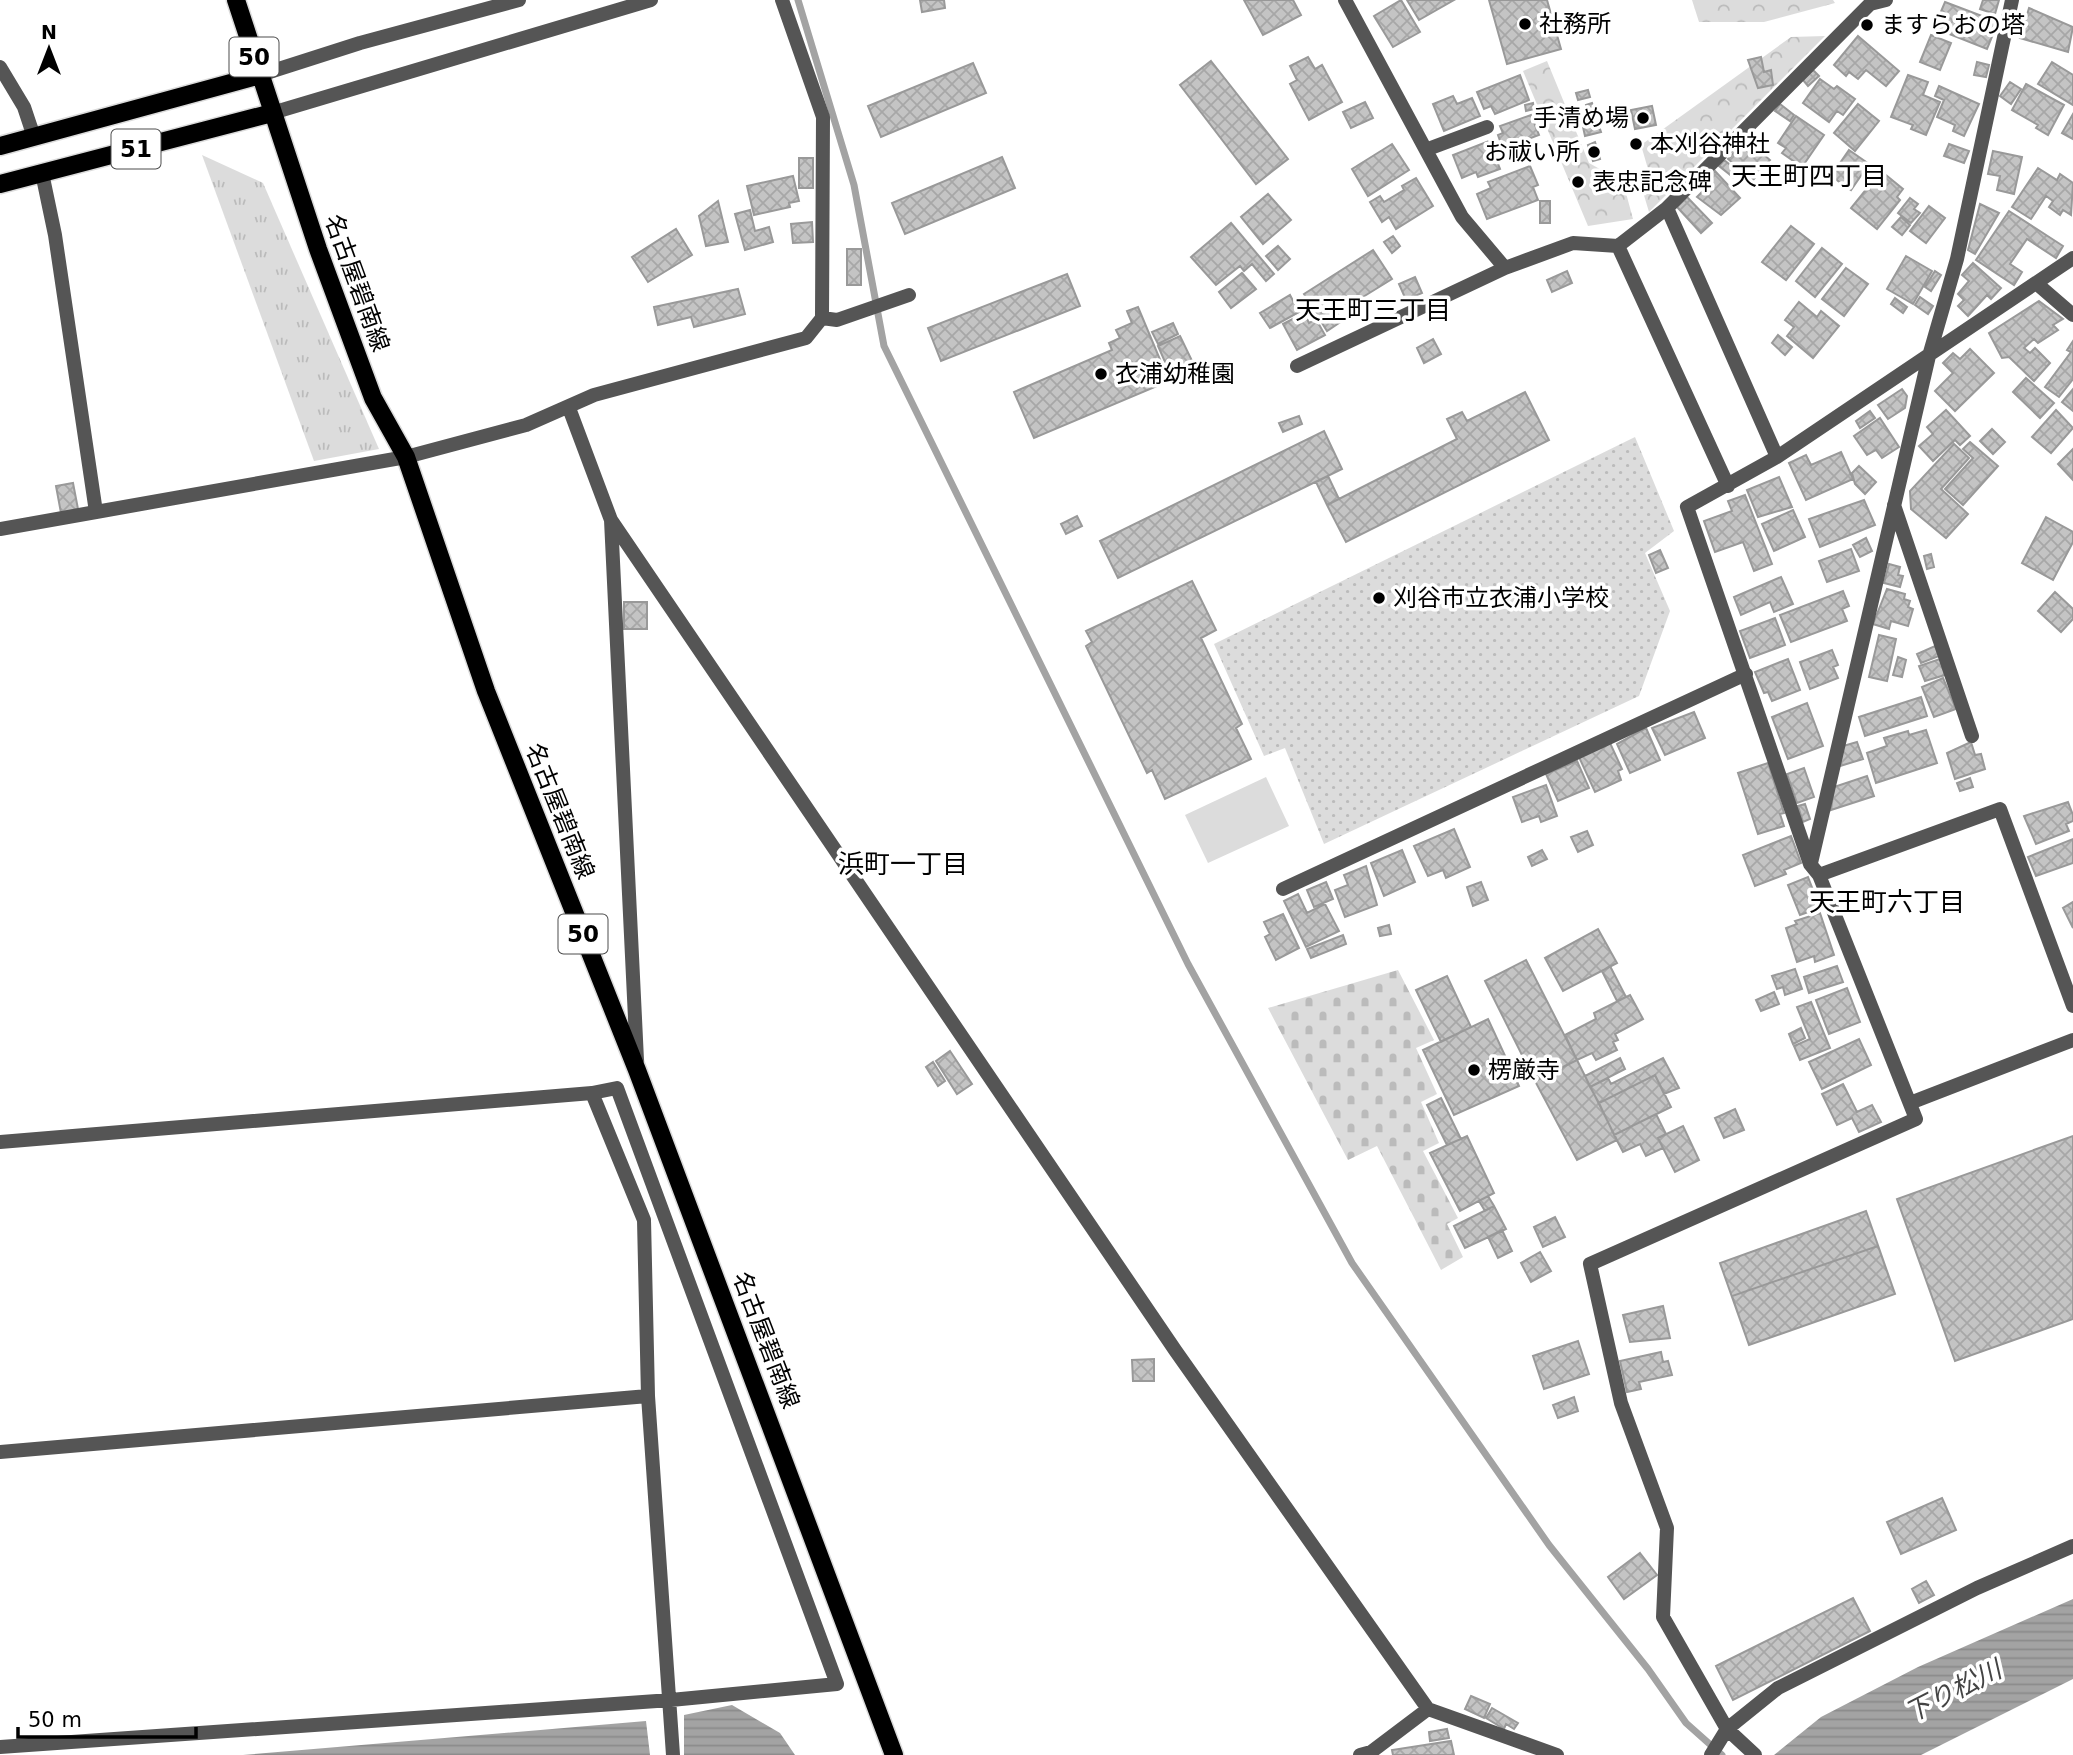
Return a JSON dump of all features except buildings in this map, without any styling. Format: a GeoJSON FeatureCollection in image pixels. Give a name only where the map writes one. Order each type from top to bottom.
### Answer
{"type":"FeatureCollection","features":[{"type":"Feature","properties":{"kind":"main road","name":"名古屋碧南線"},"geometry":{"type":"LineString","coordinates":[[236,0],[318,249],[373,398],[406,457],[486,691],[637,1070],[894,1755]]}},
{"type":"Feature","properties":{"kind":"main road","name":"51"},"geometry":{"type":"LineString","coordinates":[[0,146],[260,75]]}},
{"type":"Feature","properties":{"kind":"main road","name":"51"},"geometry":{"type":"LineString","coordinates":[[0,184],[272,113]]}},
{"type":"Feature","properties":{"kind":"street"},"geometry":{"type":"LineString","coordinates":[[260,75],[360,43],[519,0]]}},
{"type":"Feature","properties":{"kind":"street"},"geometry":{"type":"LineString","coordinates":[[272,113],[651,0]]}},
{"type":"Feature","properties":{"kind":"street"},"geometry":{"type":"LineString","coordinates":[[0,529],[406,457],[526,425],[594,395],[806,338],[822,318],[823,117],[782,0]]}},
{"type":"Feature","properties":{"kind":"street"},"geometry":{"type":"LineString","coordinates":[[1345,0],[1462,217],[1505,268]]}},
{"type":"Feature","properties":{"kind":"street"},"geometry":{"type":"LineString","coordinates":[[1297,366],[1505,268],[1573,243],[1618,246],[1667,208],[1870,5],[1886,0]]}},
{"type":"Feature","properties":{"kind":"street"},"geometry":{"type":"LineString","coordinates":[[1815,870],[1894,505],[1929,355],[1957,259],[2012,0]]}},
{"type":"Feature","properties":{"kind":"street"},"geometry":{"type":"LineString","coordinates":[[0,67],[23,107],[34,137]]}},
{"type":"Feature","properties":{"kind":"street"},"geometry":{"type":"LineString","coordinates":[[1427,149],[1486,127]]}},
{"type":"Feature","properties":{"kind":"street"},"geometry":{"type":"LineString","coordinates":[[41,173],[55,234],[96,512]]}},
{"type":"Feature","properties":{"kind":"street"},"geometry":{"type":"LineString","coordinates":[[1667,208],[1777,457]]}},
{"type":"Feature","properties":{"kind":"street"},"geometry":{"type":"LineString","coordinates":[[1618,246],[1728,486]]}},
{"type":"Feature","properties":{"kind":"street"},"geometry":{"type":"LineString","coordinates":[[1755,1755],[1746,1743],[1726,1732],[1663,1617],[1667,1528],[1622,1403],[1590,1264],[1916,1119],[1815,870],[1687,507],[1777,457],[2073,258]]}},
{"type":"Feature","properties":{"kind":"street"},"geometry":{"type":"LineString","coordinates":[[2036,283],[2073,315]]}},
{"type":"Feature","properties":{"kind":"street"},"geometry":{"type":"LineString","coordinates":[[822,318],[837,320],[909,295]]}},
{"type":"Feature","properties":{"kind":"street"},"geometry":{"type":"LineString","coordinates":[[569,408],[611,520],[1175,1350],[1427,1710],[1557,1755]]}},
{"type":"Feature","properties":{"kind":"street"},"geometry":{"type":"LineString","coordinates":[[1894,505],[1972,736]]}},
{"type":"Feature","properties":{"kind":"street"},"geometry":{"type":"LineString","coordinates":[[611,520],[637,1070]]}},
{"type":"Feature","properties":{"kind":"street"},"geometry":{"type":"LineString","coordinates":[[1283,889],[1746,674]]}},
{"type":"Feature","properties":{"kind":"street"},"geometry":{"type":"LineString","coordinates":[[1815,870],[2000,809],[2073,1006]]}},
{"type":"Feature","properties":{"kind":"street"},"geometry":{"type":"LineString","coordinates":[[1910,1103],[2073,1040]]}},
{"type":"Feature","properties":{"kind":"street"},"geometry":{"type":"LineString","coordinates":[[0,1142],[592,1093],[617,1088],[836,1684],[671,1700],[0,1747]]}},
{"type":"Feature","properties":{"kind":"street"},"geometry":{"type":"LineString","coordinates":[[592,1093],[644,1220],[648,1396],[673,1755]]}},
{"type":"Feature","properties":{"kind":"street"},"geometry":{"type":"LineString","coordinates":[[0,1452],[648,1396]]}},
{"type":"Feature","properties":{"kind":"street"},"geometry":{"type":"LineString","coordinates":[[1711,1755],[1726,1732],[1778,1688],[1977,1588],[2073,1546]]}},
{"type":"Feature","properties":{"kind":"street"},"geometry":{"type":"LineString","coordinates":[[1360,1755],[1371,1752],[1427,1710]]}},
{"type":"Feature","properties":{"kind":"green space"},"geometry":{"type":"Polygon","coordinates":[[[1692,0],[1833,0],[1835,3],[1764,22],[1699,22],[1692,0]]]}},
{"type":"Feature","properties":{"kind":"green space"},"geometry":{"type":"Polygon","coordinates":[[[1825,36],[1649,212],[1640,182],[1648,169],[1641,145],[1791,37],[1825,36]]]}},
{"type":"Feature","properties":{"kind":"green space"},"geometry":{"type":"Polygon","coordinates":[[[1547,61],[1589,163],[1623,182],[1633,219],[1588,226],[1523,71],[1547,61]]]}},
{"type":"Feature","properties":{"kind":"green space"},"geometry":{"type":"Polygon","coordinates":[[[202,155],[263,183],[379,449],[314,461],[202,155]]]}},
{"type":"Feature","properties":{"kind":"green space"},"geometry":{"type":"Polygon","coordinates":[[[1635,437],[1674,531],[1645,553],[1670,611],[1639,696],[1324,844],[1285,748],[1264,756],[1214,644],[1635,437]]]}},
{"type":"Feature","properties":{"kind":"green space"},"geometry":{"type":"Polygon","coordinates":[[[1266,777],[1289,826],[1208,863],[1185,815],[1266,777]]]}},
{"type":"Feature","properties":{"kind":"green space"},"geometry":{"type":"Polygon","coordinates":[[[1398,970],[1434,1040],[1416,1048],[1437,1094],[1421,1102],[1439,1143],[1423,1151],[1458,1218],[1447,1224],[1463,1257],[1441,1270],[1377,1146],[1348,1160],[1268,1008],[1398,970]]]}},
{"type":"Feature","properties":{"kind":"water","name":"下り松川"},"geometry":{"type":"Polygon","coordinates":[[[2073,1599],[2073,1679],[1921,1755],[1774,1755],[1821,1717],[1918,1667],[2073,1599]]]}},
{"type":"Feature","properties":{"kind":"water"},"geometry":{"type":"Polygon","coordinates":[[[732,1705],[780,1733],[795,1755],[684,1755],[684,1715],[732,1705]]]}},
{"type":"Feature","properties":{"kind":"water"},"geometry":{"type":"Polygon","coordinates":[[[646,1721],[650,1755],[243,1755],[646,1721]]]}},
{"type":"Feature","properties":{"kind":"waterway"},"geometry":{"type":"LineString","coordinates":[[798,0],[854,185],[884,346],[1188,964],[1352,1263],[1549,1545],[1648,1669],[1686,1723],[1722,1755]]}},
{"type":"Feature","properties":{"kind":"place","name":"社務所"},"geometry":{"type":"Point","coordinates":[1525,24]}},
{"type":"Feature","properties":{"kind":"place","name":"ますらおの塔"},"geometry":{"type":"Point","coordinates":[1867,25]}},
{"type":"Feature","properties":{"kind":"place","name":"手清め場"},"geometry":{"type":"Point","coordinates":[1643,118]}},
{"type":"Feature","properties":{"kind":"place","name":"本刈谷神社"},"geometry":{"type":"Point","coordinates":[1636,144]}},
{"type":"Feature","properties":{"kind":"place","name":"お祓い所"},"geometry":{"type":"Point","coordinates":[1594,152]}},
{"type":"Feature","properties":{"kind":"place","name":"表忠記念碑"},"geometry":{"type":"Point","coordinates":[1578,182]}},
{"type":"Feature","properties":{"kind":"place","name":"衣浦幼稚園"},"geometry":{"type":"Point","coordinates":[1101,374]}},
{"type":"Feature","properties":{"kind":"place","name":"刈谷市立衣浦小学校"},"geometry":{"type":"Point","coordinates":[1379,598]}},
{"type":"Feature","properties":{"kind":"place","name":"楞厳寺"},"geometry":{"type":"Point","coordinates":[1474,1070]}},
{"type":"Feature","properties":{"kind":"district","name":"天王町四丁目"},"geometry":{"type":"Point","coordinates":[1809,176]}},
{"type":"Feature","properties":{"kind":"district","name":"天王町三丁目"},"geometry":{"type":"Point","coordinates":[1373,310]}},
{"type":"Feature","properties":{"kind":"district","name":"浜町一丁目"},"geometry":{"type":"Point","coordinates":[903,864]}},
{"type":"Feature","properties":{"kind":"district","name":"天王町六丁目"},"geometry":{"type":"Point","coordinates":[1887,902]}}]}
